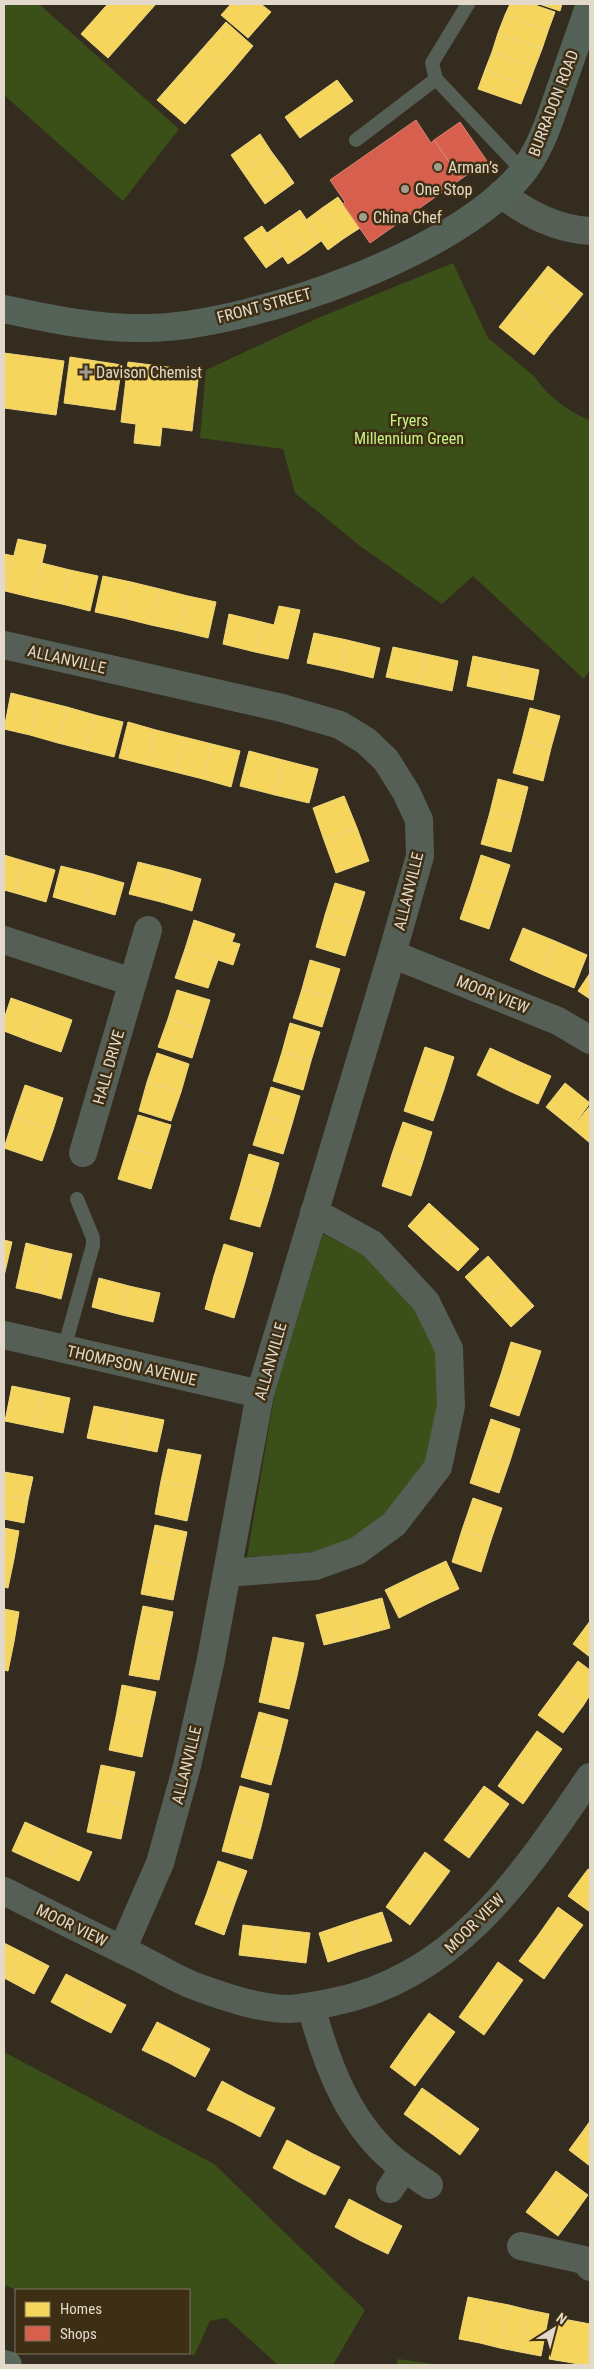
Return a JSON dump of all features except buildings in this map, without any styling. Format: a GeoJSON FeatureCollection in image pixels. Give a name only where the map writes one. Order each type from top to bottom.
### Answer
{"type":"FeatureCollection","features":[{"type":"Feature","properties":{"kind":"main road","name":"BURRADON ROAD"},"geometry":{"type":"LineString","coordinates":[[502,194],[523,171],[537,150],[551,116],[590,4]]}},
{"type":"Feature","properties":{"kind":"main road","name":"FRONT STREET"},"geometry":{"type":"LineString","coordinates":[[4,309],[52,320],[118,328],[176,326],[234,315],[347,281],[413,251],[458,226],[502,194]]}},
{"type":"Feature","properties":{"kind":"main road"},"geometry":{"type":"LineString","coordinates":[[4,2364],[8,2365]]}},
{"type":"Feature","properties":{"kind":"street"},"geometry":{"type":"LineString","coordinates":[[502,194],[525,212],[570,230],[590,231]]}},
{"type":"Feature","properties":{"kind":"street","name":"ALLANVILLE"},"geometry":{"type":"LineString","coordinates":[[4,645],[282,708],[340,725],[366,742],[386,760],[406,792],[419,820],[420,856],[260,1394],[210,1664],[188,1766],[160,1863],[122,1950]]}},
{"type":"Feature","properties":{"kind":"street","name":"HALL DRIVE"},"geometry":{"type":"LineString","coordinates":[[83,1153],[148,930]]}},
{"type":"Feature","properties":{"kind":"street"},"geometry":{"type":"LineString","coordinates":[[4,940],[132,982]]}},
{"type":"Feature","properties":{"kind":"street","name":"MOOR VIEW"},"geometry":{"type":"LineString","coordinates":[[392,954],[558,1021],[590,1040]]}},
{"type":"Feature","properties":{"kind":"street"},"geometry":{"type":"LineString","coordinates":[[227,1573],[316,1566],[357,1551],[394,1524],[438,1467],[451,1406],[449,1349],[426,1302],[372,1244],[314,1212]]}},
{"type":"Feature","properties":{"kind":"street","name":"THOMPSON AVENUE"},"geometry":{"type":"LineString","coordinates":[[4,1335],[260,1394]]}},
{"type":"Feature","properties":{"kind":"street","name":"MOOR VIEW"},"geometry":{"type":"LineString","coordinates":[[4,1891],[122,1950],[208,1990],[253,2004],[288,2009],[311,2006],[373,1993],[408,1977],[441,1956],[477,1924],[512,1885],[590,1777]]}},
{"type":"Feature","properties":{"kind":"street"},"geometry":{"type":"LineString","coordinates":[[311,2006],[330,2068],[346,2100],[367,2133],[385,2155],[397,2179],[429,2185]]}},
{"type":"Feature","properties":{"kind":"street"},"geometry":{"type":"LineString","coordinates":[[521,2246],[588,2260]]}},
{"type":"Feature","properties":{"kind":"lane"},"geometry":{"type":"LineString","coordinates":[[468,4],[432,63],[436,79],[523,171]]}},
{"type":"Feature","properties":{"kind":"lane"},"geometry":{"type":"LineString","coordinates":[[356,140],[436,79]]}},
{"type":"Feature","properties":{"kind":"lane"},"geometry":{"type":"LineString","coordinates":[[64,1349],[93,1245],[93,1238],[77,1199]]}},
{"type":"Feature","properties":{"kind":"green space"},"geometry":{"type":"Polygon","coordinates":[[[4,4],[39,4],[179,129],[123,201],[4,95],[4,4]]]}},
{"type":"Feature","properties":{"kind":"green space","name":"Fryers Millennium Green"},"geometry":{"type":"Polygon","coordinates":[[[453,263],[488,338],[535,377],[546,391],[560,403],[590,420],[590,669],[584,679],[473,576],[442,604],[360,546],[295,493],[283,449],[200,438],[206,370],[318,318],[453,263]]]}},
{"type":"Feature","properties":{"kind":"green space"},"geometry":{"type":"Polygon","coordinates":[[[323,1234],[366,1256],[416,1311],[438,1352],[441,1403],[428,1461],[388,1515],[351,1543],[317,1552],[247,1557],[275,1392],[323,1234]]]}},
{"type":"Feature","properties":{"kind":"green space"},"geometry":{"type":"Polygon","coordinates":[[[4,2052],[214,2164],[365,2310],[333,2365],[278,2365],[226,2318],[210,2321],[194,2356],[189,2354],[190,2289],[15,2289],[4,2285],[4,2052]]]}},
{"type":"Feature","properties":{"kind":"green space"},"geometry":{"type":"Polygon","coordinates":[[[398,2359],[441,2365],[396,2365],[398,2359]]]}},
{"type":"Feature","properties":{"kind":"place","name":"Arman’s"},"geometry":{"type":"Point","coordinates":[438,167]}},
{"type":"Feature","properties":{"kind":"place","name":"One Stop"},"geometry":{"type":"Point","coordinates":[405,189]}},
{"type":"Feature","properties":{"kind":"place","name":"China Chef"},"geometry":{"type":"Point","coordinates":[363,217]}},
{"type":"Feature","properties":{"kind":"place","name":"Davison Chemist"},"geometry":{"type":"Point","coordinates":[86,372]}}]}
